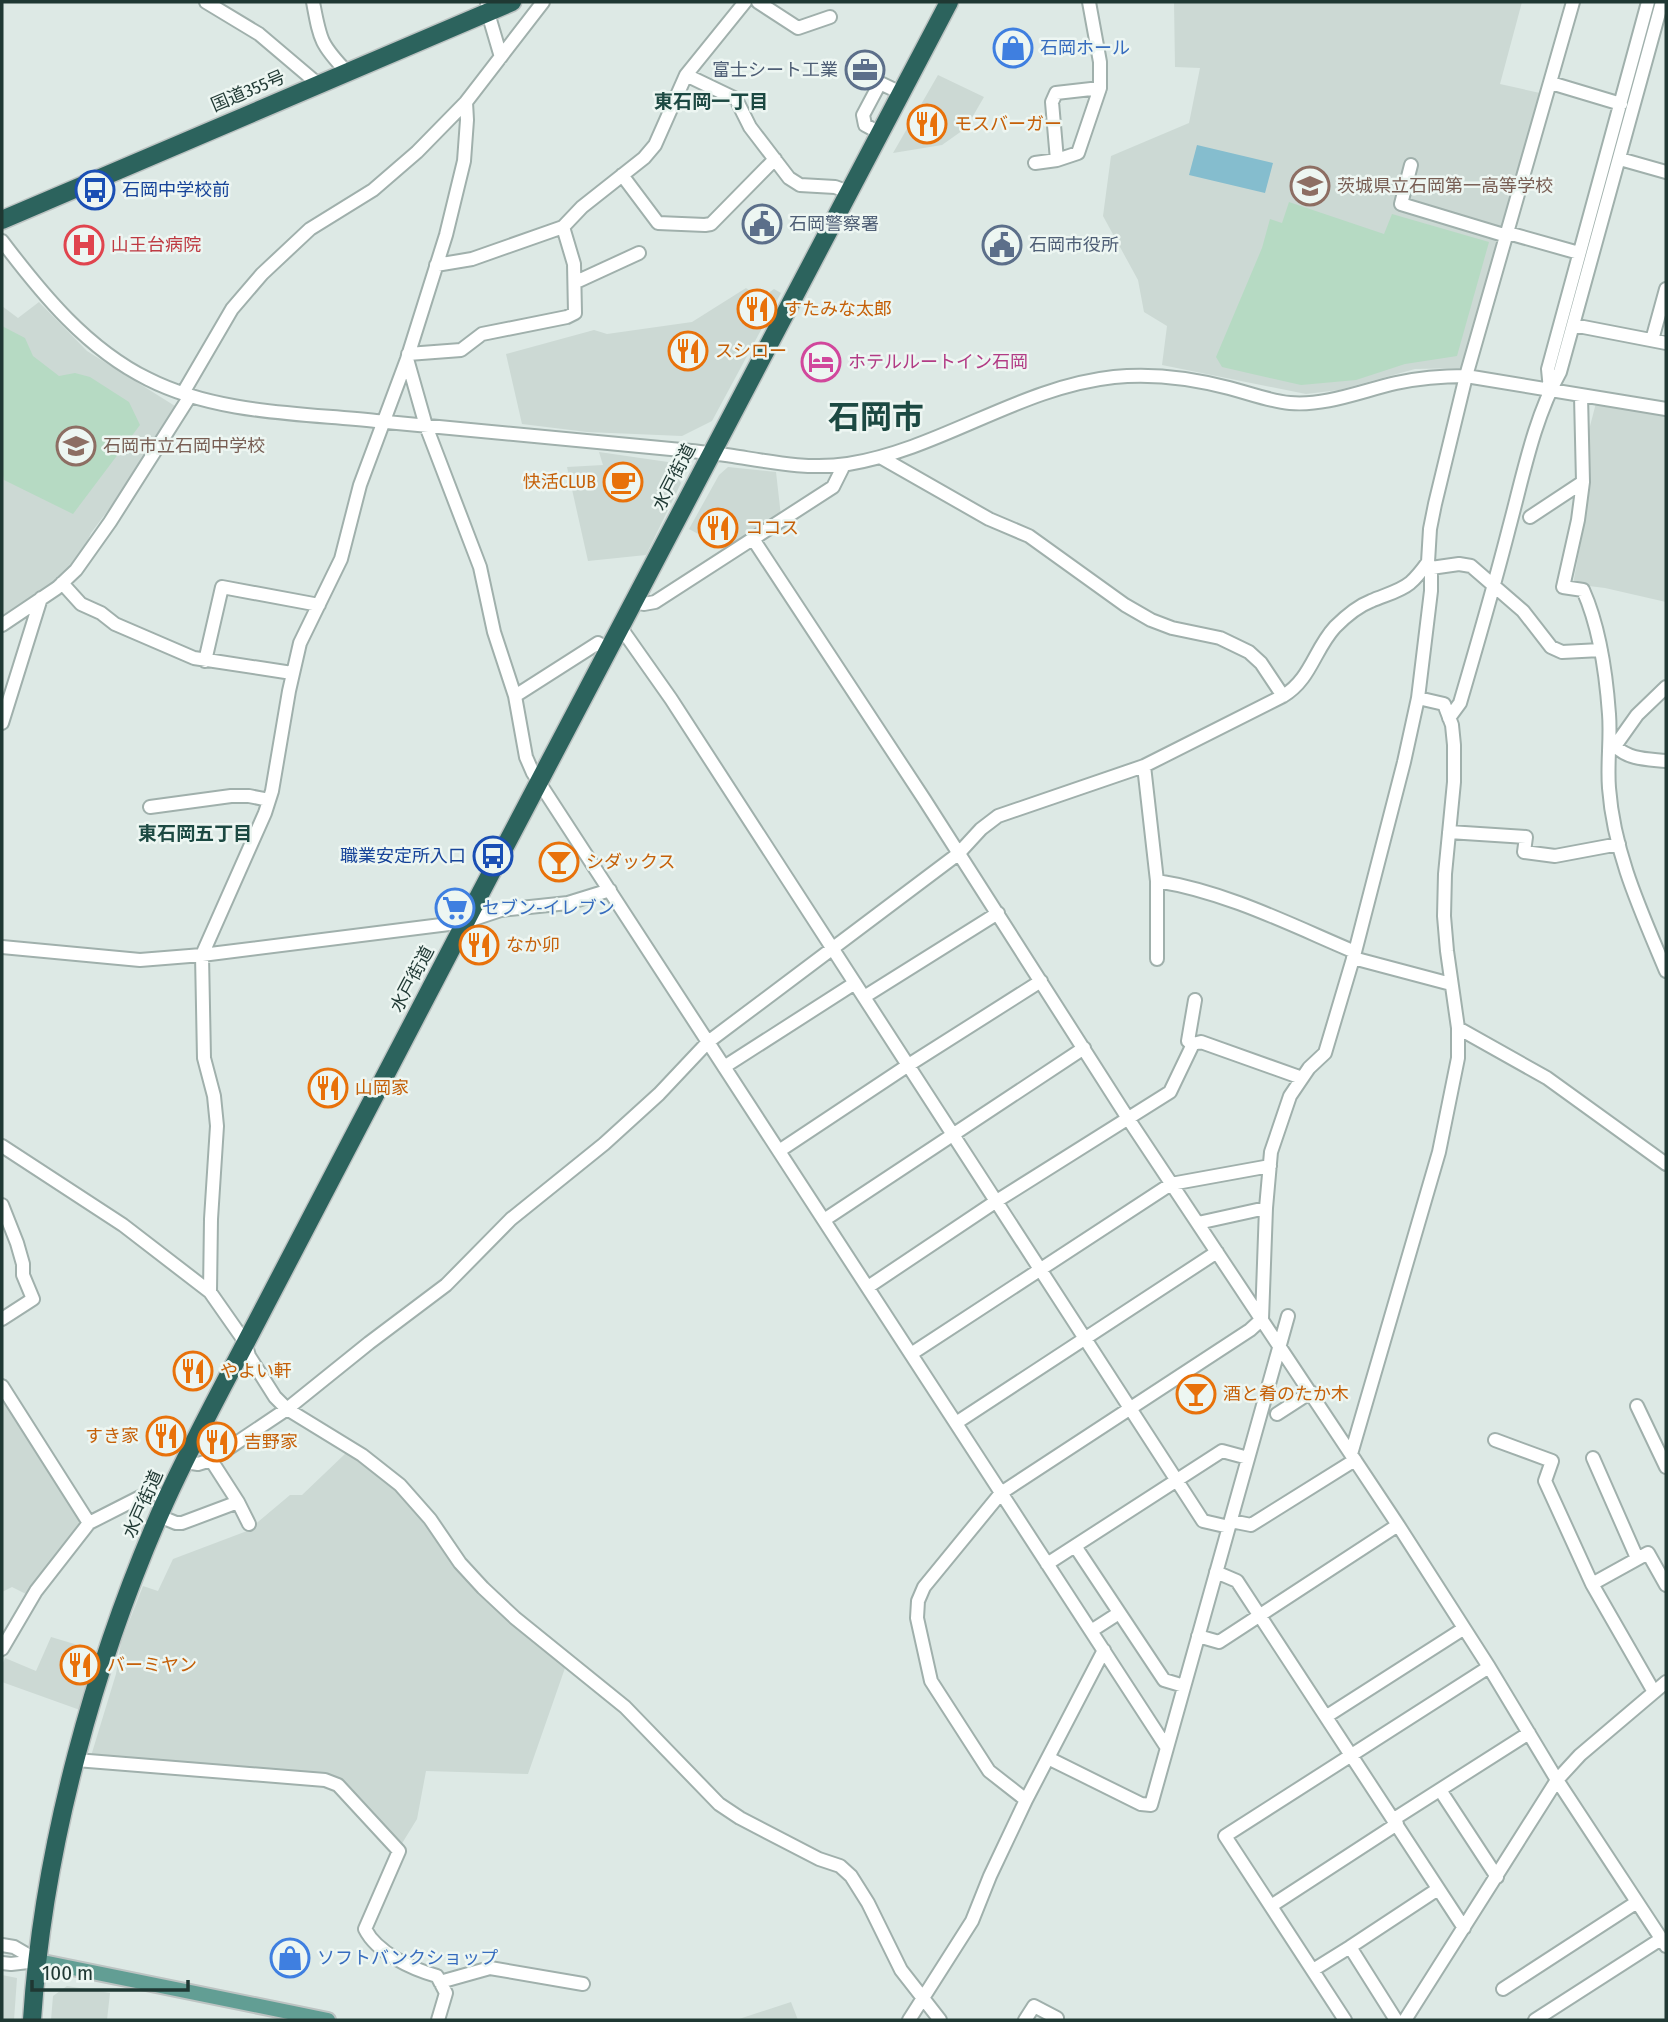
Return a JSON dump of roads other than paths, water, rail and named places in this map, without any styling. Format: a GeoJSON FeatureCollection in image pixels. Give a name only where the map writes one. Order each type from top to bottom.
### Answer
{"type":"FeatureCollection","features":[{"type":"Feature","properties":{"kind":"highway","name":"国道355号"},"geometry":{"type":"LineString","coordinates":[[2,220],[347,72],[487,7],[512,2]]}},
{"type":"Feature","properties":{"kind":"highway","name":"水戸街道"},"geometry":{"type":"LineString","coordinates":[[32,2020],[38,1961],[56,1849],[76,1760],[118,1622],[167,1498],[710,453],[949,2]]}},
{"type":"Feature","properties":{"kind":"main road"},"geometry":{"type":"LineString","coordinates":[[38,1961],[328,2020]]}},
{"type":"Feature","properties":{"kind":"street"},"geometry":{"type":"LineString","coordinates":[[206,2],[259,34],[318,84]]}},
{"type":"Feature","properties":{"kind":"street"},"geometry":{"type":"LineString","coordinates":[[313,2],[320,36],[326,50],[347,72]]}},
{"type":"Feature","properties":{"kind":"street"},"geometry":{"type":"LineString","coordinates":[[2,625],[62,583],[93,547],[187,394],[232,309],[262,274],[310,229],[373,190],[417,152],[467,102],[543,2]]}},
{"type":"Feature","properties":{"kind":"street"},"geometry":{"type":"LineString","coordinates":[[436,265],[472,259],[563,227],[582,207],[644,158],[655,145],[686,75],[746,2]]}},
{"type":"Feature","properties":{"kind":"street"},"geometry":{"type":"LineString","coordinates":[[758,2],[799,28],[830,17]]}},
{"type":"Feature","properties":{"kind":"street"},"geometry":{"type":"LineString","coordinates":[[1035,163],[1078,153],[1100,88],[1100,62],[1089,2]]}},
{"type":"Feature","properties":{"kind":"street"},"geometry":{"type":"LineString","coordinates":[[1026,1800],[989,1771],[931,1681],[917,1618],[918,1601],[925,1587],[1001,1493],[1250,1331],[1262,1319],[1271,1152],[1290,1096],[1325,1053],[1354,955],[1418,698],[1430,611],[1430,530],[1434,504],[1466,376],[1573,2]]}},
{"type":"Feature","properties":{"kind":"street"},"geometry":{"type":"LineString","coordinates":[[1550,390],[1548,369],[1648,2]]}},
{"type":"Feature","properties":{"kind":"street"},"geometry":{"type":"LineString","coordinates":[[1449,718],[1460,703],[1525,468],[1550,390],[1560,372],[1662,2]]}},
{"type":"Feature","properties":{"kind":"street"},"geometry":{"type":"LineString","coordinates":[[487,7],[501,57]]}},
{"type":"Feature","properties":{"kind":"street"},"geometry":{"type":"LineString","coordinates":[[686,75],[736,99],[750,127],[789,178],[800,185],[835,187],[849,192]]}},
{"type":"Feature","properties":{"kind":"street"},"geometry":{"type":"LineString","coordinates":[[1551,83],[1620,104]]}},
{"type":"Feature","properties":{"kind":"street"},"geometry":{"type":"LineString","coordinates":[[1057,160],[1052,102],[1056,93],[1100,88]]}},
{"type":"Feature","properties":{"kind":"street"},"geometry":{"type":"LineString","coordinates":[[210,1292],[217,1126],[214,1096],[204,1058],[202,955],[269,800],[292,673],[304,631],[341,559],[360,485],[407,356],[446,235],[464,161],[467,102]]}},
{"type":"Feature","properties":{"kind":"street"},"geometry":{"type":"LineString","coordinates":[[622,175],[658,223],[705,225],[711,224],[775,159]]}},
{"type":"Feature","properties":{"kind":"street"},"geometry":{"type":"LineString","coordinates":[[1620,159],[1666,172]]}},
{"type":"Feature","properties":{"kind":"street"},"geometry":{"type":"LineString","coordinates":[[1411,165],[1401,204],[1579,253]]}},
{"type":"Feature","properties":{"kind":"street"},"geometry":{"type":"LineString","coordinates":[[407,356],[461,351],[482,334],[567,317],[575,313],[574,264],[563,227]]}},
{"type":"Feature","properties":{"kind":"street"},"geometry":{"type":"LineString","coordinates":[[2,241],[48,299],[91,341],[148,379],[187,394],[265,410],[710,453],[798,466],[844,465],[883,458],[1042,394],[1114,377],[1156,375],[1184,378],[1288,403],[1331,401],[1402,382],[1438,376],[1466,376],[1666,409]]}},
{"type":"Feature","properties":{"kind":"street"},"geometry":{"type":"LineString","coordinates":[[576,282],[639,253]]}},
{"type":"Feature","properties":{"kind":"street"},"geometry":{"type":"LineString","coordinates":[[1652,340],[1666,289]]}},
{"type":"Feature","properties":{"kind":"street"},"geometry":{"type":"LineString","coordinates":[[1573,325],[1666,343]]}},
{"type":"Feature","properties":{"kind":"street"},"geometry":{"type":"LineString","coordinates":[[407,356],[426,426],[480,566],[494,632],[514,696],[526,757],[540,783],[1167,1748]]}},
{"type":"Feature","properties":{"kind":"street"},"geometry":{"type":"LineString","coordinates":[[1581,396],[1583,482],[1578,520],[1563,587],[1583,590],[1592,612],[1601,650],[1609,715],[1612,746],[1609,790],[1619,844],[1631,890],[1666,969]]}},
{"type":"Feature","properties":{"kind":"street"},"geometry":{"type":"LineString","coordinates":[[883,458],[989,519],[1029,536],[1151,620],[1172,628],[1220,638],[1250,652],[1261,663],[1283,696]]}},
{"type":"Feature","properties":{"kind":"street"},"geometry":{"type":"LineString","coordinates":[[634,603],[655,602],[833,487],[844,465]]}},
{"type":"Feature","properties":{"kind":"street"},"geometry":{"type":"LineString","coordinates":[[1530,517],[1583,482]]}},
{"type":"Feature","properties":{"kind":"street"},"geometry":{"type":"LineString","coordinates":[[753,539],[1129,1120],[1398,1525],[1557,1780],[1664,1943],[1535,2020]]}},
{"type":"Feature","properties":{"kind":"street"},"geometry":{"type":"LineString","coordinates":[[185,1462],[198,1464],[211,1460],[287,1409],[446,1286],[511,1219],[604,1144],[659,1094],[708,1042],[958,854],[981,829],[998,816],[1144,766],[1283,696],[1304,679],[1325,639],[1342,621],[1367,602],[1402,589],[1430,565],[1471,566],[1523,611],[1551,647],[1562,652],[1601,650]]}},
{"type":"Feature","properties":{"kind":"street"},"geometry":{"type":"LineString","coordinates":[[62,583],[81,604],[101,613],[115,624],[205,661],[292,673]]}},
{"type":"Feature","properties":{"kind":"street"},"geometry":{"type":"LineString","coordinates":[[205,661],[222,587],[319,605]]}},
{"type":"Feature","properties":{"kind":"street"},"geometry":{"type":"LineString","coordinates":[[2,723],[41,598]]}},
{"type":"Feature","properties":{"kind":"street"},"geometry":{"type":"LineString","coordinates":[[621,628],[671,699],[1203,1521],[1230,1524],[1251,1525],[1353,1457],[1439,1152],[1458,1058],[1458,1028],[1444,916],[1454,782],[1454,745],[1452,725],[1444,704],[1418,698]]}},
{"type":"Feature","properties":{"kind":"street"},"geometry":{"type":"LineString","coordinates":[[514,696],[598,643],[609,650]]}},
{"type":"Feature","properties":{"kind":"street"},"geometry":{"type":"LineString","coordinates":[[1612,746],[1637,715],[1661,701],[1666,687]]}},
{"type":"Feature","properties":{"kind":"street"},"geometry":{"type":"LineString","coordinates":[[1612,746],[1632,757],[1666,761]]}},
{"type":"Feature","properties":{"kind":"street"},"geometry":{"type":"LineString","coordinates":[[1144,766],[1157,880],[1157,959]]}},
{"type":"Feature","properties":{"kind":"street"},"geometry":{"type":"LineString","coordinates":[[150,807],[231,796],[269,800]]}},
{"type":"Feature","properties":{"kind":"street"},"geometry":{"type":"LineString","coordinates":[[1449,832],[1525,837],[1524,852],[1555,856],[1619,844]]}},
{"type":"Feature","properties":{"kind":"street"},"geometry":{"type":"LineString","coordinates":[[1157,880],[1181,884],[1219,896],[1354,955],[1451,984]]}},
{"type":"Feature","properties":{"kind":"street"},"geometry":{"type":"LineString","coordinates":[[2,947],[140,960],[202,955],[465,922],[500,910],[568,903],[610,891]]}},
{"type":"Feature","properties":{"kind":"street"},"geometry":{"type":"LineString","coordinates":[[864,997],[998,914]]}},
{"type":"Feature","properties":{"kind":"street"},"geometry":{"type":"LineString","coordinates":[[779,1152],[1041,981]]}},
{"type":"Feature","properties":{"kind":"street"},"geometry":{"type":"LineString","coordinates":[[724,1066],[855,983]]}},
{"type":"Feature","properties":{"kind":"street"},"geometry":{"type":"LineString","coordinates":[[1195,1000],[1188,1041],[1193,1044],[1201,1042],[1302,1078]]}},
{"type":"Feature","properties":{"kind":"street"},"geometry":{"type":"LineString","coordinates":[[1458,1028],[1547,1078],[1666,1164]]}},
{"type":"Feature","properties":{"kind":"street"},"geometry":{"type":"LineString","coordinates":[[868,1287],[995,1202],[1170,1092],[1193,1044]]}},
{"type":"Feature","properties":{"kind":"street"},"geometry":{"type":"LineString","coordinates":[[824,1220],[1084,1048]]}},
{"type":"Feature","properties":{"kind":"street"},"geometry":{"type":"LineString","coordinates":[[2,1146],[122,1225],[210,1292],[246,1342],[249,1356],[275,1397],[287,1409],[362,1455],[400,1485],[430,1519],[460,1563],[482,1588],[625,1707],[719,1804],[740,1818],[819,1859],[840,1866],[851,1876],[865,1896],[901,1969],[940,2020]]}},
{"type":"Feature","properties":{"kind":"street"},"geometry":{"type":"LineString","coordinates":[[911,1354],[1171,1184],[1270,1166]]}},
{"type":"Feature","properties":{"kind":"street"},"geometry":{"type":"LineString","coordinates":[[2,1205],[18,1243],[23,1275],[33,1300],[2,1319]]}},
{"type":"Feature","properties":{"kind":"street"},"geometry":{"type":"LineString","coordinates":[[1198,1223],[1266,1208]]}},
{"type":"Feature","properties":{"kind":"street"},"geometry":{"type":"LineString","coordinates":[[956,1423],[1217,1252]]}},
{"type":"Feature","properties":{"kind":"street"},"geometry":{"type":"LineString","coordinates":[[1048,1758],[1141,1804],[1151,1805],[1288,1316]]}},
{"type":"Feature","properties":{"kind":"street"},"geometry":{"type":"LineString","coordinates":[[2,1386],[89,1523]]}},
{"type":"Feature","properties":{"kind":"street"},"geometry":{"type":"LineString","coordinates":[[1277,1414],[1311,1392]]}},
{"type":"Feature","properties":{"kind":"street"},"geometry":{"type":"LineString","coordinates":[[1637,1406],[1666,1467]]}},
{"type":"Feature","properties":{"kind":"street"},"geometry":{"type":"LineString","coordinates":[[1495,1440],[1552,1461],[1545,1481],[1592,1584],[1654,1692]]}},
{"type":"Feature","properties":{"kind":"street"},"geometry":{"type":"LineString","coordinates":[[1048,1564],[1222,1451],[1248,1458]]}},
{"type":"Feature","properties":{"kind":"street"},"geometry":{"type":"LineString","coordinates":[[1593,1458],[1637,1558]]}},
{"type":"Feature","properties":{"kind":"street"},"geometry":{"type":"LineString","coordinates":[[211,1460],[249,1524]]}},
{"type":"Feature","properties":{"kind":"street"},"geometry":{"type":"LineString","coordinates":[[2,1649],[36,1591],[89,1523],[150,1492],[167,1498]]}},
{"type":"Feature","properties":{"kind":"street"},"geometry":{"type":"LineString","coordinates":[[159,1516],[176,1523],[182,1522],[238,1502]]}},
{"type":"Feature","properties":{"kind":"street"},"geometry":{"type":"LineString","coordinates":[[1198,1636],[1219,1642],[1398,1525]]}},
{"type":"Feature","properties":{"kind":"street"},"geometry":{"type":"LineString","coordinates":[[1075,1546],[1164,1680],[1184,1686]]}},
{"type":"Feature","properties":{"kind":"street"},"geometry":{"type":"LineString","coordinates":[[1592,1584],[1648,1553],[1666,1585]]}},
{"type":"Feature","properties":{"kind":"street"},"geometry":{"type":"LineString","coordinates":[[1216,1572],[1237,1581],[1464,1928]]}},
{"type":"Feature","properties":{"kind":"street"},"geometry":{"type":"LineString","coordinates":[[1091,1631],[1119,1613]]}},
{"type":"Feature","properties":{"kind":"street"},"geometry":{"type":"LineString","coordinates":[[1327,1716],[1463,1629]]}},
{"type":"Feature","properties":{"kind":"street"},"geometry":{"type":"LineString","coordinates":[[909,2020],[972,1921],[1026,1800],[1104,1650]]}},
{"type":"Feature","properties":{"kind":"street"},"geometry":{"type":"LineString","coordinates":[[1345,2020],[1225,1836],[1489,1667]]}},
{"type":"Feature","properties":{"kind":"street"},"geometry":{"type":"LineString","coordinates":[[1405,2020],[1557,1780],[1580,1755],[1666,1682]]}},
{"type":"Feature","properties":{"kind":"street"},"geometry":{"type":"LineString","coordinates":[[1271,1906],[1440,1790],[1529,1733]]}},
{"type":"Feature","properties":{"kind":"street"},"geometry":{"type":"LineString","coordinates":[[76,1760],[325,1780],[338,1785],[399,1851],[365,1929],[371,1941],[417,1971],[437,1976],[446,1993],[438,2020]]}},
{"type":"Feature","properties":{"kind":"street"},"geometry":{"type":"LineString","coordinates":[[1440,1790],[1497,1877]]}},
{"type":"Feature","properties":{"kind":"street"},"geometry":{"type":"LineString","coordinates":[[1313,1970],[1438,1889]]}},
{"type":"Feature","properties":{"kind":"street"},"geometry":{"type":"LineString","coordinates":[[1503,1989],[1637,1902]]}},
{"type":"Feature","properties":{"kind":"street"},"geometry":{"type":"LineString","coordinates":[[2,1945],[14,1947],[38,1961]]}},
{"type":"Feature","properties":{"kind":"street"},"geometry":{"type":"LineString","coordinates":[[1350,1947],[1396,2020]]}},
{"type":"Feature","properties":{"kind":"street"},"geometry":{"type":"LineString","coordinates":[[2,1963],[38,1961]]}},
{"type":"Feature","properties":{"kind":"street"},"geometry":{"type":"LineString","coordinates":[[440,1982],[490,1968],[583,1983]]}},
{"type":"Feature","properties":{"kind":"street"},"geometry":{"type":"LineString","coordinates":[[1025,2020],[1034,2006],[1057,2018],[1056,2020]]}},
{"type":"Feature","properties":{"kind":"water"},"geometry":{"type":"Polygon","coordinates":[[[1197,145],[1273,163],[1265,193],[1189,175],[1197,145]]]}},
{"type":"Feature","properties":{"kind":"place","name":"石岡ホール"},"geometry":{"type":"Point","coordinates":[1013,48]}},
{"type":"Feature","properties":{"kind":"place","name":"富士シート工業"},"geometry":{"type":"Point","coordinates":[865,70]}},
{"type":"Feature","properties":{"kind":"place","name":"モスバーガー"},"geometry":{"type":"Point","coordinates":[927,124]}},
{"type":"Feature","properties":{"kind":"place","name":"茨城県立石岡第一高等学校"},"geometry":{"type":"Point","coordinates":[1310,186]}},
{"type":"Feature","properties":{"kind":"place","name":"石岡中学校前"},"geometry":{"type":"Point","coordinates":[95,190]}},
{"type":"Feature","properties":{"kind":"place","name":"石岡警察署"},"geometry":{"type":"Point","coordinates":[762,224]}},
{"type":"Feature","properties":{"kind":"place","name":"山王台病院"},"geometry":{"type":"Point","coordinates":[84,245]}},
{"type":"Feature","properties":{"kind":"place","name":"石岡市役所"},"geometry":{"type":"Point","coordinates":[1002,245]}},
{"type":"Feature","properties":{"kind":"place","name":"すたみな太郎"},"geometry":{"type":"Point","coordinates":[757,309]}},
{"type":"Feature","properties":{"kind":"place","name":"スシロー"},"geometry":{"type":"Point","coordinates":[688,351]}},
{"type":"Feature","properties":{"kind":"place","name":"ホテルルートイン石岡"},"geometry":{"type":"Point","coordinates":[821,362]}},
{"type":"Feature","properties":{"kind":"place","name":"石岡市立石岡中学校"},"geometry":{"type":"Point","coordinates":[76,446]}},
{"type":"Feature","properties":{"kind":"place","name":"快活CLUB"},"geometry":{"type":"Point","coordinates":[623,482]}},
{"type":"Feature","properties":{"kind":"place","name":"ココス"},"geometry":{"type":"Point","coordinates":[718,528]}},
{"type":"Feature","properties":{"kind":"place","name":"職業安定所入口"},"geometry":{"type":"Point","coordinates":[493,856]}},
{"type":"Feature","properties":{"kind":"place","name":"シダックス"},"geometry":{"type":"Point","coordinates":[559,862]}},
{"type":"Feature","properties":{"kind":"place","name":"セブン-イレブン"},"geometry":{"type":"Point","coordinates":[455,908]}},
{"type":"Feature","properties":{"kind":"place","name":"なか卯"},"geometry":{"type":"Point","coordinates":[479,945]}},
{"type":"Feature","properties":{"kind":"place","name":"山岡家"},"geometry":{"type":"Point","coordinates":[328,1088]}},
{"type":"Feature","properties":{"kind":"place","name":"やよい軒"},"geometry":{"type":"Point","coordinates":[193,1371]}},
{"type":"Feature","properties":{"kind":"place","name":"酒と肴のたか木"},"geometry":{"type":"Point","coordinates":[1196,1394]}},
{"type":"Feature","properties":{"kind":"place","name":"すき家"},"geometry":{"type":"Point","coordinates":[166,1436]}},
{"type":"Feature","properties":{"kind":"place","name":"吉野家"},"geometry":{"type":"Point","coordinates":[217,1442]}},
{"type":"Feature","properties":{"kind":"place","name":"バーミヤン"},"geometry":{"type":"Point","coordinates":[80,1665]}},
{"type":"Feature","properties":{"kind":"place","name":"ソフトバンクショップ"},"geometry":{"type":"Point","coordinates":[290,1958]}},
{"type":"Feature","properties":{"kind":"district","name":"東石岡一丁目"},"geometry":{"type":"Point","coordinates":[711,101]}},
{"type":"Feature","properties":{"kind":"district","name":"石岡市"},"geometry":{"type":"Point","coordinates":[876,417]}},
{"type":"Feature","properties":{"kind":"district","name":"東石岡五丁目"},"geometry":{"type":"Point","coordinates":[195,833]}}]}
